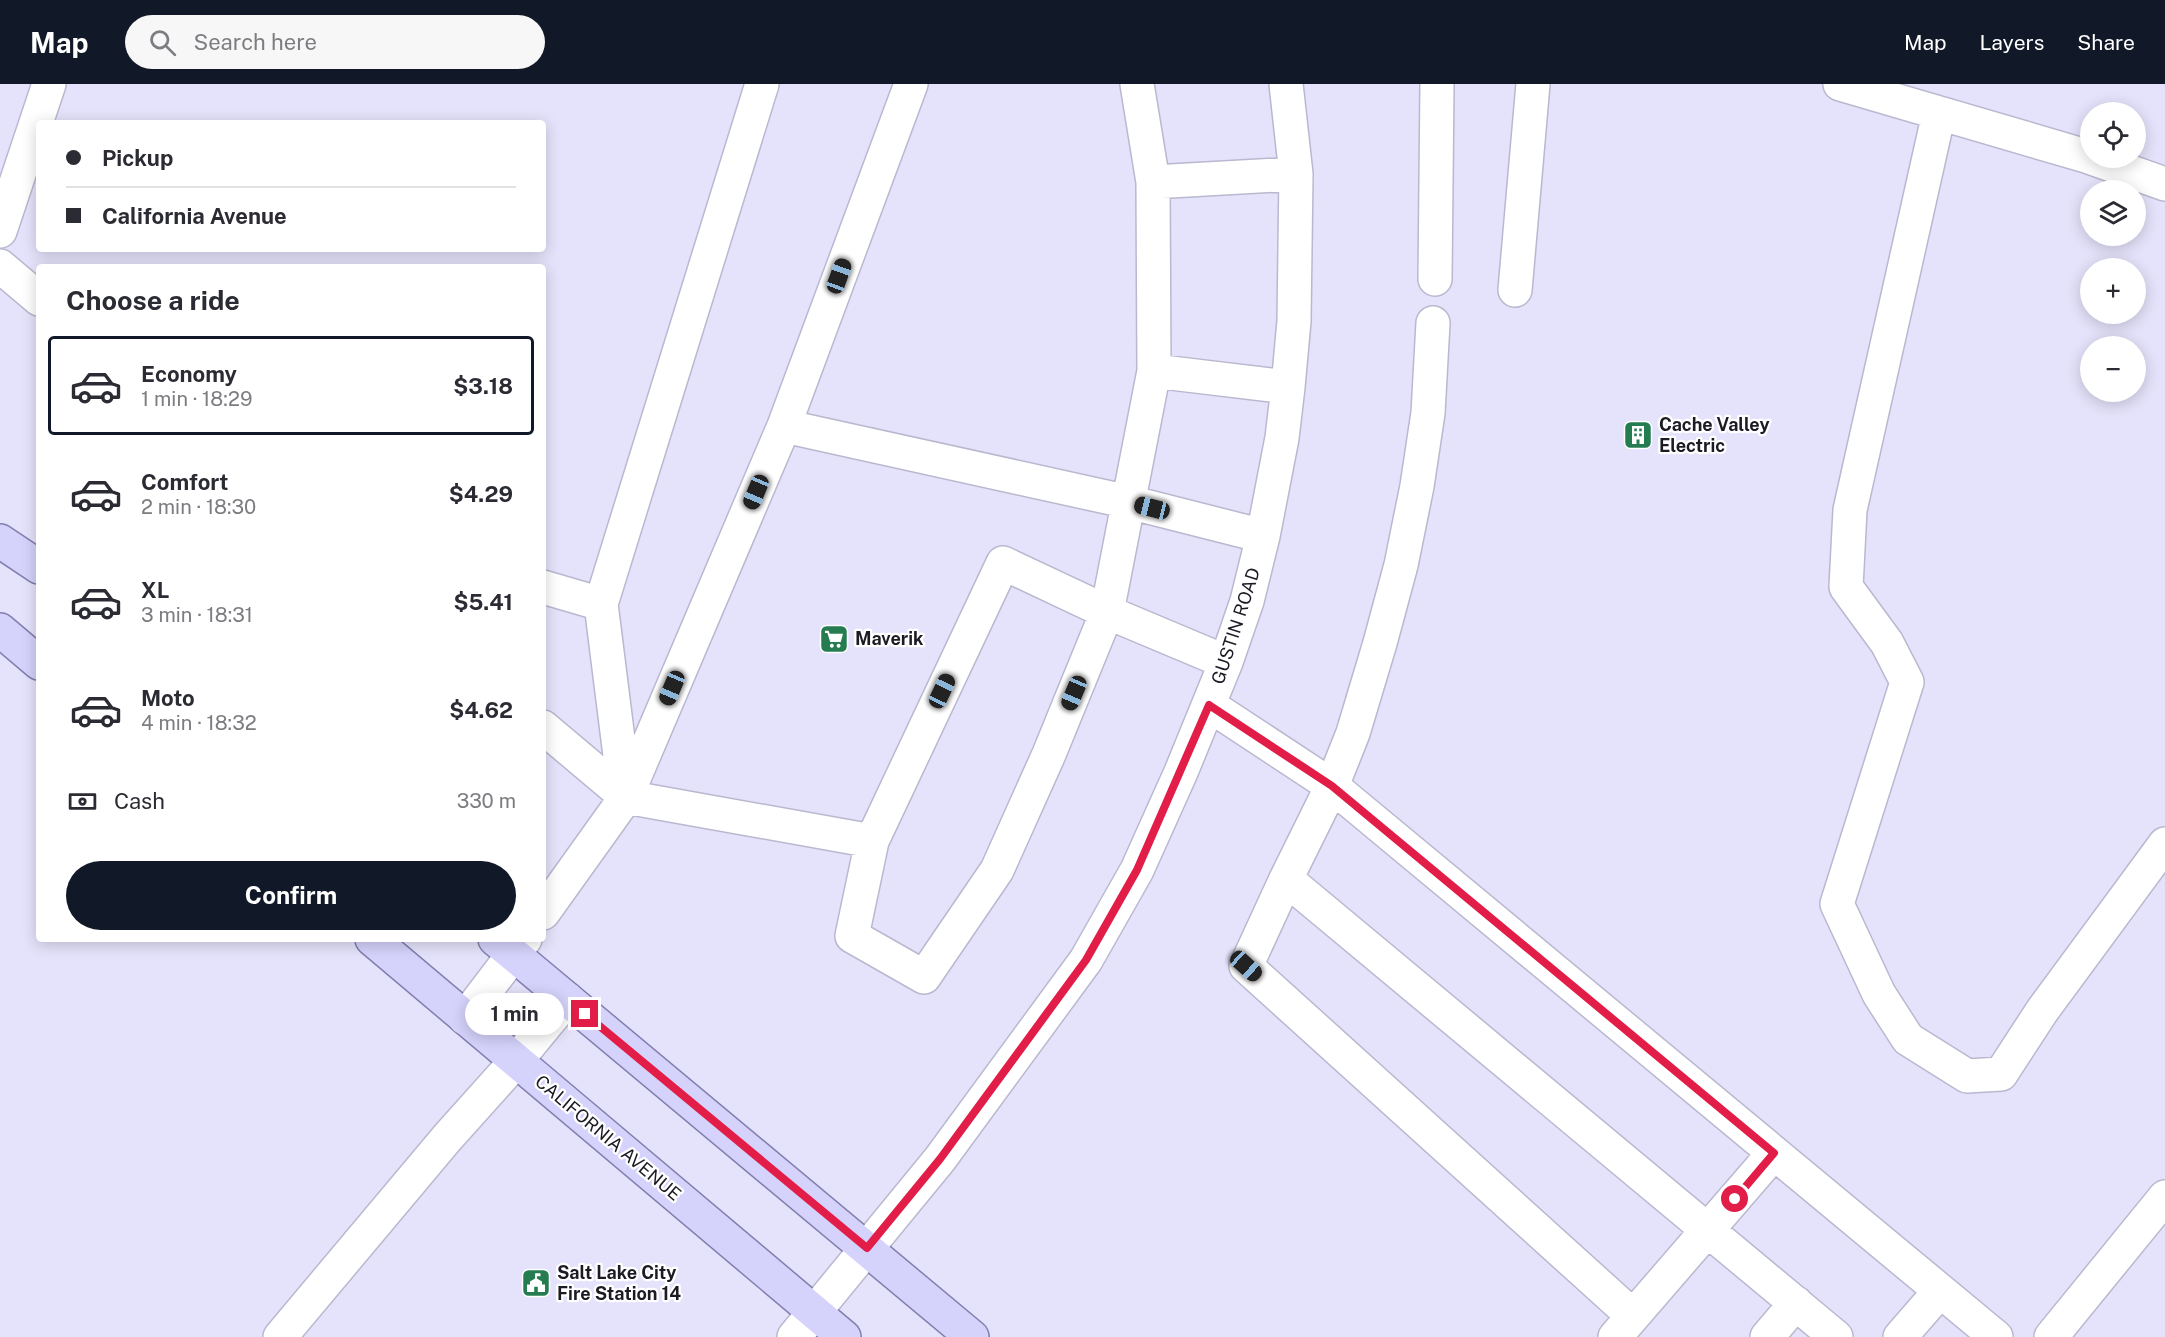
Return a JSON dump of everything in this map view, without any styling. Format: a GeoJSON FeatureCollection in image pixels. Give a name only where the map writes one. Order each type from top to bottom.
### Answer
{"type":"FeatureCollection","features":[{"type":"Feature","properties":{"kind":"main road"},"geometry":{"type":"LineString","coordinates":[[0,541],[36,565]]}},
{"type":"Feature","properties":{"kind":"main road"},"geometry":{"type":"LineString","coordinates":[[0,630],[36,660]]}},
{"type":"Feature","properties":{"kind":"main road","name":"CALIFORNIA AVENUE"},"geometry":{"type":"LineString","coordinates":[[376,942],[844,1337]]}},
{"type":"Feature","properties":{"kind":"main road"},"geometry":{"type":"LineString","coordinates":[[511,944],[567,999],[972,1337]]}},
{"type":"Feature","properties":{"kind":"street"},"geometry":{"type":"LineString","coordinates":[[38,120],[50,84]]}},
{"type":"Feature","properties":{"kind":"street"},"geometry":{"type":"LineString","coordinates":[[626,797],[601,604],[762,84]]}},
{"type":"Feature","properties":{"kind":"street"},"geometry":{"type":"LineString","coordinates":[[546,909],[626,797],[784,426],[911,84]]}},
{"type":"Feature","properties":{"kind":"street"},"geometry":{"type":"LineString","coordinates":[[1137,84],[1153,182],[1154,371],[1107,612],[997,870],[924,977],[852,936],[872,841],[1003,563],[1107,612],[1226,662]]}},
{"type":"Feature","properties":{"kind":"street","name":"GUSTIN ROAD"},"geometry":{"type":"LineString","coordinates":[[794,1337],[940,1159],[1086,960],[1137,870],[1226,662],[1247,601],[1263,536],[1282,438],[1288,387],[1294,321],[1296,174],[1286,84]]}},
{"type":"Feature","properties":{"kind":"street"},"geometry":{"type":"LineString","coordinates":[[1435,279],[1437,84]]}},
{"type":"Feature","properties":{"kind":"street"},"geometry":{"type":"LineString","coordinates":[[1515,290],[1533,84]]}},
{"type":"Feature","properties":{"kind":"street"},"geometry":{"type":"LineString","coordinates":[[1840,84],[2086,156],[2165,184]]}},
{"type":"Feature","properties":{"kind":"street"},"geometry":{"type":"LineString","coordinates":[[1940,113],[1850,510],[1846,587],[1887,643],[1907,682],[1837,904],[1879,994],[1908,1039],[1967,1076],[2001,1074],[2042,1011],[2165,844]]}},
{"type":"Feature","properties":{"kind":"street"},"geometry":{"type":"LineString","coordinates":[[0,231],[36,125]]}},
{"type":"Feature","properties":{"kind":"street"},"geometry":{"type":"LineString","coordinates":[[1153,182],[1296,174]]}},
{"type":"Feature","properties":{"kind":"street"},"geometry":{"type":"LineString","coordinates":[[0,266],[36,296]]}},
{"type":"Feature","properties":{"kind":"street"},"geometry":{"type":"LineString","coordinates":[[1433,323],[1428,413],[1417,486],[1401,565],[1353,733],[1332,786],[1246,966],[1624,1326],[1774,1153]]}},
{"type":"Feature","properties":{"kind":"street"},"geometry":{"type":"LineString","coordinates":[[1154,371],[1288,387]]}},
{"type":"Feature","properties":{"kind":"street"},"geometry":{"type":"LineString","coordinates":[[784,426],[1129,502],[1263,536]]}},
{"type":"Feature","properties":{"kind":"street"},"geometry":{"type":"LineString","coordinates":[[546,588],[601,604]]}},
{"type":"Feature","properties":{"kind":"street"},"geometry":{"type":"LineString","coordinates":[[1209,705],[1332,786],[1996,1337]]}},
{"type":"Feature","properties":{"kind":"street"},"geometry":{"type":"LineString","coordinates":[[546,730],[626,797],[872,841]]}},
{"type":"Feature","properties":{"kind":"street"},"geometry":{"type":"LineString","coordinates":[[1286,879],[1836,1337]]}},
{"type":"Feature","properties":{"kind":"street"},"geometry":{"type":"LineString","coordinates":[[465,1018],[511,944]]}},
{"type":"Feature","properties":{"kind":"street"},"geometry":{"type":"LineString","coordinates":[[280,1337],[567,999]]}},
{"type":"Feature","properties":{"kind":"street"},"geometry":{"type":"LineString","coordinates":[[2051,1337],[2165,1197]]}},
{"type":"Feature","properties":{"kind":"street"},"geometry":{"type":"LineString","coordinates":[[1900,1337],[1940,1291]]}},
{"type":"Feature","properties":{"kind":"street"},"geometry":{"type":"LineString","coordinates":[[1767,1337],[1796,1303]]}},
{"type":"Feature","properties":{"kind":"place","name":"Cache Valley Electric"},"geometry":{"type":"Point","coordinates":[1638,435]}},
{"type":"Feature","properties":{"kind":"place","name":"Maverik"},"geometry":{"type":"Point","coordinates":[834,639]}},
{"type":"Feature","properties":{"kind":"place","name":"Salt Lake City Fire Station 14"},"geometry":{"type":"Point","coordinates":[536,1283]}},
{"type":"Feature","properties":{"kind":"route"},"geometry":{"type":"LineString","coordinates":[[585,1014],[867,1248],[940,1159],[1086,960],[1137,870],[1209,705],[1332,786],[1774,1153],[1735,1199]]}}]}
